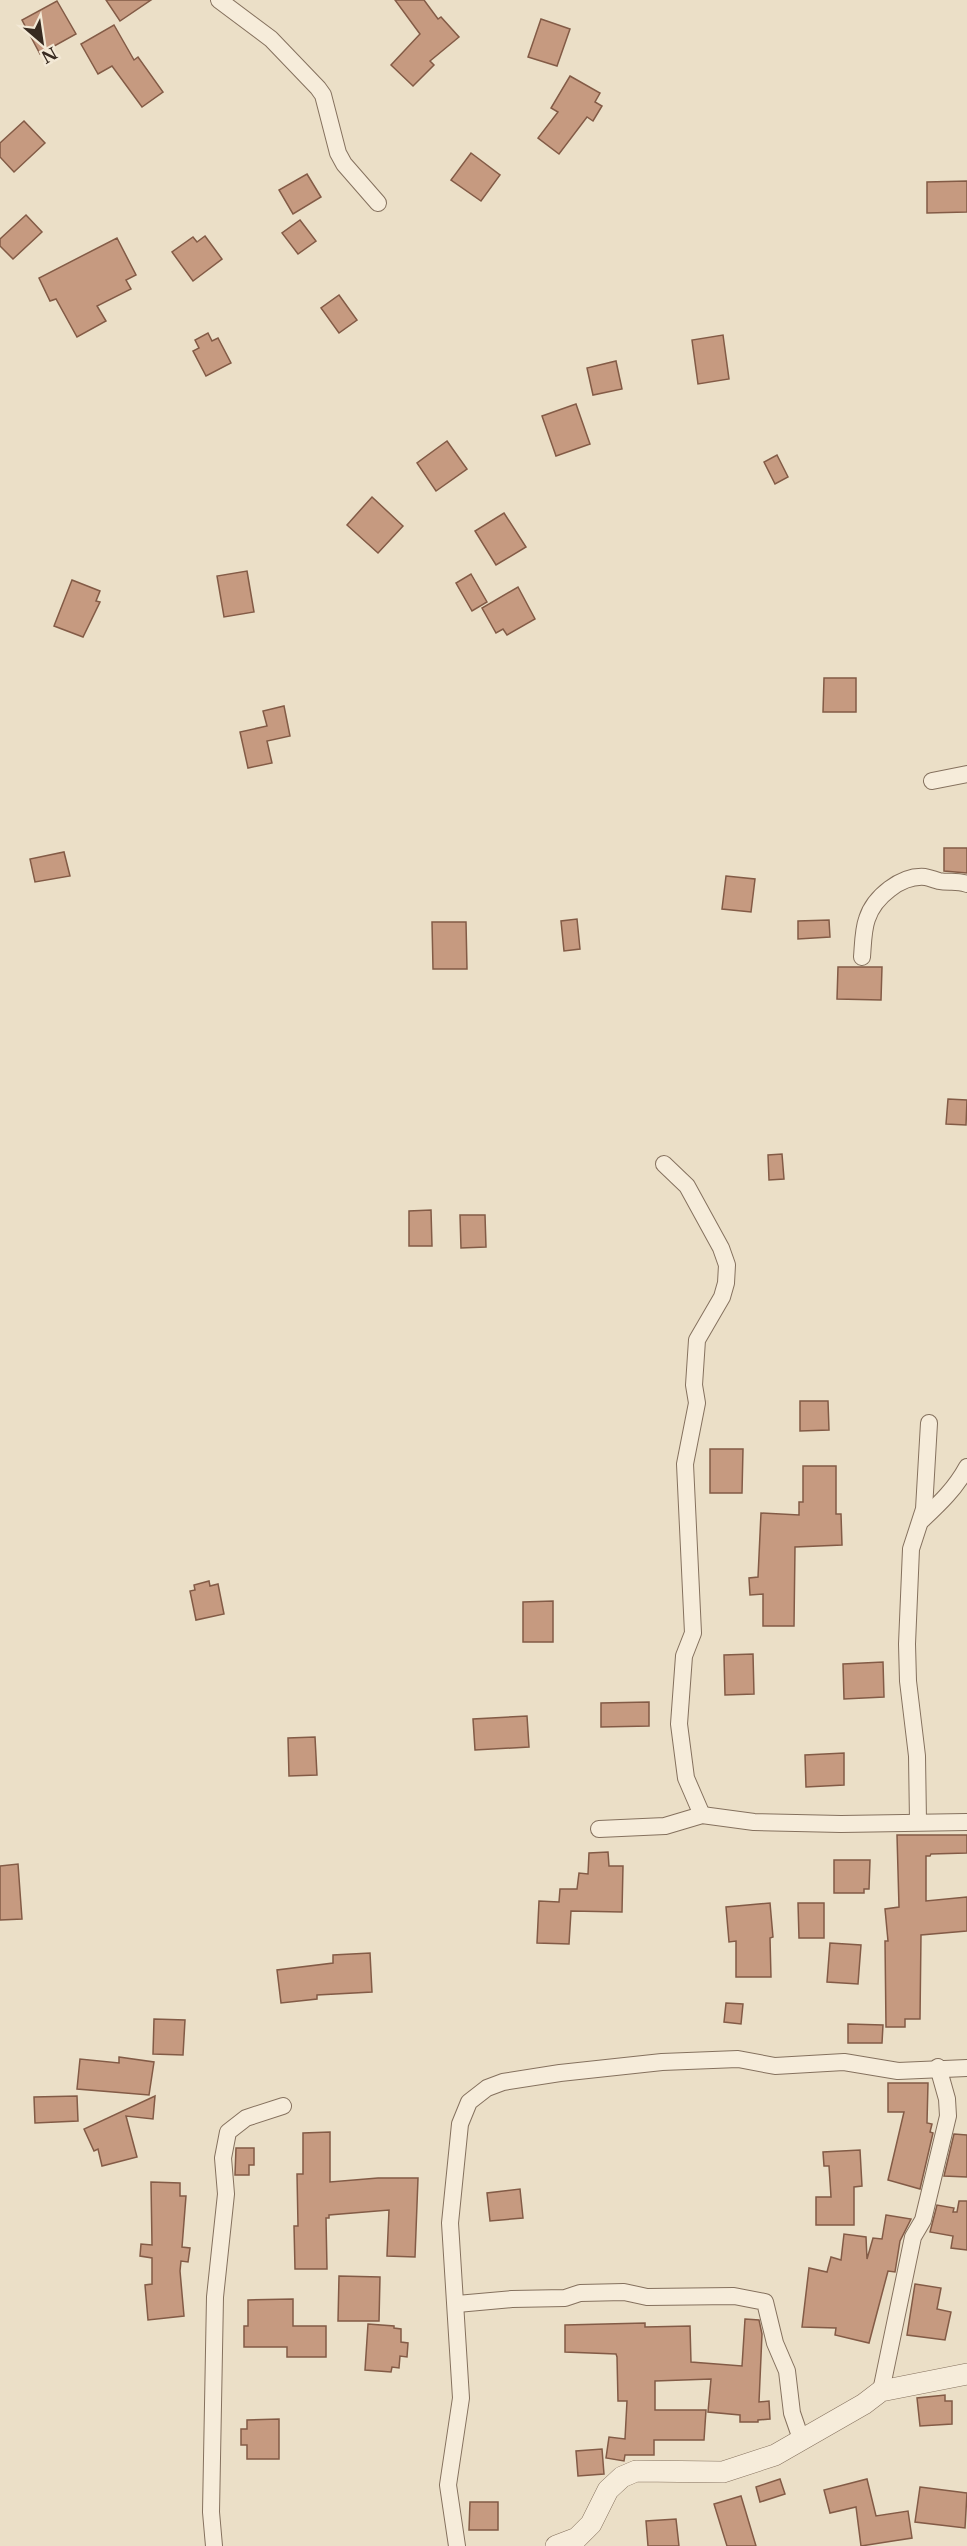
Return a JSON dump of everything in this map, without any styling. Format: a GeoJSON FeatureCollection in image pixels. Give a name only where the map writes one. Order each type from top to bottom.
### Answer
{"type":"FeatureCollection","features":[{"type":"Feature","properties":{"kind":"street"},"geometry":{"type":"LineString","coordinates":[[219,0],[271,39],[318,88],[323,95],[334,139],[344,164],[378,203]]}},
{"type":"Feature","properties":{"kind":"street"},"geometry":{"type":"LineString","coordinates":[[932,781],[967,774]]}},
{"type":"Feature","properties":{"kind":"street"},"geometry":{"type":"LineString","coordinates":[[862,957],[867,920],[879,898],[892,888],[903,882],[924,877],[941,882],[958,880],[967,884]]}},
{"type":"Feature","properties":{"kind":"street"},"geometry":{"type":"LineString","coordinates":[[663,1164],[687,1186],[721,1248],[726,1265],[726,1283],[722,1297],[697,1340],[694,1385],[697,1403],[685,1464],[693,1634],[684,1656],[679,1724],[686,1778],[702,1815]]}},
{"type":"Feature","properties":{"kind":"street"},"geometry":{"type":"LineString","coordinates":[[918,1821],[917,1756],[908,1681],[907,1644],[911,1549],[922,1520],[929,1423]]}},
{"type":"Feature","properties":{"kind":"street"},"geometry":{"type":"LineString","coordinates":[[922,1520],[958,1484],[967,1467]]}},
{"type":"Feature","properties":{"kind":"street"},"geometry":{"type":"LineString","coordinates":[[599,1829],[665,1826],[702,1815],[754,1821],[819,1824],[967,1822]]}},
{"type":"Feature","properties":{"kind":"street"},"geometry":{"type":"LineString","coordinates":[[457,2546],[448,2485],[461,2398],[450,2223],[460,2124],[469,2102],[487,2088],[503,2082],[560,2073],[662,2062],[738,2059],[775,2066],[844,2062],[898,2071],[938,2067],[967,2068]]}},
{"type":"Feature","properties":{"kind":"street"},"geometry":{"type":"LineString","coordinates":[[881,2391],[913,2237],[923,2220],[948,2116],[938,2067]]}},
{"type":"Feature","properties":{"kind":"street"},"geometry":{"type":"LineString","coordinates":[[214,2546],[211,2512],[215,2297],[226,2194],[223,2158],[228,2132],[246,2118],[284,2106]]}},
{"type":"Feature","properties":{"kind":"street"},"geometry":{"type":"LineString","coordinates":[[456,2304],[521,2298],[565,2298],[580,2293],[624,2292],[647,2297],[735,2296],[765,2302],[775,2343],[787,2371],[792,2413],[801,2439]]}},
{"type":"Feature","properties":{"kind":"street"},"geometry":{"type":"LineString","coordinates":[[556,2546],[577,2538],[591,2524],[608,2490],[622,2477],[636,2471],[723,2472],[775,2455],[864,2404],[881,2391],[967,2374]]}},
{"type":"Feature","properties":{"kind":"building"},"geometry":{"type":"Polygon","coordinates":[[[106,0],[151,0],[120,21],[106,0]]]}},
{"type":"Feature","properties":{"kind":"building"},"geometry":{"type":"Polygon","coordinates":[[[395,0],[424,0],[438,19],[441,17],[459,37],[430,61],[434,65],[413,86],[391,65],[420,34],[395,0]]]}},
{"type":"Feature","properties":{"kind":"building"},"geometry":{"type":"Polygon","coordinates":[[[57,1],[76,34],[40,54],[22,20],[57,1]]]}},
{"type":"Feature","properties":{"kind":"building"},"geometry":{"type":"Polygon","coordinates":[[[541,19],[570,29],[557,66],[528,57],[541,19]]]}},
{"type":"Feature","properties":{"kind":"building"},"geometry":{"type":"Polygon","coordinates":[[[114,25],[134,60],[138,57],[163,92],[142,107],[112,66],[98,74],[81,44],[114,25]]]}},
{"type":"Feature","properties":{"kind":"building"},"geometry":{"type":"Polygon","coordinates":[[[570,76],[600,93],[595,102],[602,106],[593,121],[587,117],[559,154],[538,138],[558,112],[551,108],[570,76]]]}},
{"type":"Feature","properties":{"kind":"building"},"geometry":{"type":"Polygon","coordinates":[[[24,121],[45,143],[14,172],[0,157],[0,143],[24,121]]]}},
{"type":"Feature","properties":{"kind":"building"},"geometry":{"type":"Polygon","coordinates":[[[471,153],[500,175],[481,201],[451,180],[471,153]]]}},
{"type":"Feature","properties":{"kind":"building"},"geometry":{"type":"Polygon","coordinates":[[[307,174],[321,197],[293,214],[279,190],[307,174]]]}},
{"type":"Feature","properties":{"kind":"building"},"geometry":{"type":"Polygon","coordinates":[[[967,181],[967,212],[927,213],[927,182],[967,181]]]}},
{"type":"Feature","properties":{"kind":"building"},"geometry":{"type":"Polygon","coordinates":[[[26,215],[42,232],[13,259],[0,246],[0,239],[26,215]]]}},
{"type":"Feature","properties":{"kind":"building"},"geometry":{"type":"Polygon","coordinates":[[[300,220],[316,241],[298,254],[282,233],[300,220]]]}},
{"type":"Feature","properties":{"kind":"building"},"geometry":{"type":"Polygon","coordinates":[[[205,236],[222,259],[193,281],[172,252],[193,237],[197,242],[205,236]]]}},
{"type":"Feature","properties":{"kind":"building"},"geometry":{"type":"Polygon","coordinates":[[[117,238],[136,275],[126,280],[131,289],[97,306],[106,321],[77,337],[56,299],[50,301],[39,278],[117,238]]]}},
{"type":"Feature","properties":{"kind":"building"},"geometry":{"type":"Polygon","coordinates":[[[339,295],[357,320],[339,333],[321,308],[339,295]]]}},
{"type":"Feature","properties":{"kind":"building"},"geometry":{"type":"Polygon","coordinates":[[[208,333],[212,341],[218,338],[231,363],[206,376],[193,351],[199,348],[195,340],[208,333]]]}},
{"type":"Feature","properties":{"kind":"building"},"geometry":{"type":"Polygon","coordinates":[[[723,335],[729,379],[698,384],[692,340],[723,335]]]}},
{"type":"Feature","properties":{"kind":"building"},"geometry":{"type":"Polygon","coordinates":[[[616,361],[622,389],[593,395],[587,368],[616,361]]]}},
{"type":"Feature","properties":{"kind":"building"},"geometry":{"type":"Polygon","coordinates":[[[576,404],[590,444],[556,456],[542,416],[576,404]]]}},
{"type":"Feature","properties":{"kind":"building"},"geometry":{"type":"Polygon","coordinates":[[[447,441],[467,469],[436,491],[417,463],[447,441]]]}},
{"type":"Feature","properties":{"kind":"building"},"geometry":{"type":"Polygon","coordinates":[[[777,455],[788,477],[775,484],[764,462],[777,455]]]}},
{"type":"Feature","properties":{"kind":"building"},"geometry":{"type":"Polygon","coordinates":[[[372,497],[403,526],[378,553],[347,525],[372,497]]]}},
{"type":"Feature","properties":{"kind":"building"},"geometry":{"type":"Polygon","coordinates":[[[504,513],[526,547],[496,565],[475,531],[504,513]]]}},
{"type":"Feature","properties":{"kind":"building"},"geometry":{"type":"Polygon","coordinates":[[[247,571],[254,612],[224,617],[217,576],[247,571]]]}},
{"type":"Feature","properties":{"kind":"building"},"geometry":{"type":"Polygon","coordinates":[[[471,574],[487,602],[472,611],[456,583],[471,574]]]}},
{"type":"Feature","properties":{"kind":"building"},"geometry":{"type":"Polygon","coordinates":[[[72,580],[100,591],[96,601],[100,602],[83,637],[54,626],[72,580]]]}},
{"type":"Feature","properties":{"kind":"building"},"geometry":{"type":"Polygon","coordinates":[[[518,587],[535,619],[507,635],[503,629],[496,633],[482,608],[518,587]]]}},
{"type":"Feature","properties":{"kind":"building"},"geometry":{"type":"Polygon","coordinates":[[[824,678],[856,678],[856,712],[823,712],[824,678]]]}},
{"type":"Feature","properties":{"kind":"building"},"geometry":{"type":"Polygon","coordinates":[[[284,706],[290,736],[267,741],[272,763],[248,768],[240,732],[267,726],[263,711],[284,706]]]}},
{"type":"Feature","properties":{"kind":"building"},"geometry":{"type":"Polygon","coordinates":[[[944,848],[967,848],[967,873],[944,871],[944,848]]]}},
{"type":"Feature","properties":{"kind":"building"},"geometry":{"type":"Polygon","coordinates":[[[64,852],[70,876],[35,882],[30,859],[64,852]]]}},
{"type":"Feature","properties":{"kind":"building"},"geometry":{"type":"Polygon","coordinates":[[[726,876],[755,879],[751,912],[722,909],[726,876]]]}},
{"type":"Feature","properties":{"kind":"building"},"geometry":{"type":"Polygon","coordinates":[[[577,919],[580,949],[564,951],[561,921],[577,919]]]}},
{"type":"Feature","properties":{"kind":"building"},"geometry":{"type":"Polygon","coordinates":[[[829,920],[830,937],[798,939],[798,921],[829,920]]]}},
{"type":"Feature","properties":{"kind":"building"},"geometry":{"type":"Polygon","coordinates":[[[432,922],[466,922],[467,969],[433,969],[432,922]]]}},
{"type":"Feature","properties":{"kind":"building"},"geometry":{"type":"Polygon","coordinates":[[[838,967],[882,967],[881,1000],[837,999],[838,967]]]}},
{"type":"Feature","properties":{"kind":"building"},"geometry":{"type":"Polygon","coordinates":[[[948,1099],[967,1100],[966,1125],[946,1124],[948,1099]]]}},
{"type":"Feature","properties":{"kind":"building"},"geometry":{"type":"Polygon","coordinates":[[[782,1154],[784,1179],[769,1180],[768,1155],[782,1154]]]}},
{"type":"Feature","properties":{"kind":"building"},"geometry":{"type":"Polygon","coordinates":[[[431,1210],[432,1246],[409,1246],[409,1211],[431,1210]]]}},
{"type":"Feature","properties":{"kind":"building"},"geometry":{"type":"Polygon","coordinates":[[[460,1215],[485,1215],[486,1247],[461,1248],[460,1215]]]}},
{"type":"Feature","properties":{"kind":"building"},"geometry":{"type":"Polygon","coordinates":[[[800,1401],[828,1401],[829,1430],[800,1431],[800,1401]]]}},
{"type":"Feature","properties":{"kind":"building"},"geometry":{"type":"Polygon","coordinates":[[[710,1449],[743,1449],[742,1493],[710,1493],[710,1449]]]}},
{"type":"Feature","properties":{"kind":"building"},"geometry":{"type":"Polygon","coordinates":[[[803,1466],[836,1466],[836,1514],[841,1514],[842,1545],[795,1547],[794,1626],[763,1626],[763,1594],[750,1595],[749,1578],[758,1577],[761,1513],[799,1515],[799,1502],[803,1502],[803,1466]]]}},
{"type":"Feature","properties":{"kind":"building"},"geometry":{"type":"Polygon","coordinates":[[[209,1581],[210,1586],[218,1584],[224,1614],[196,1620],[190,1591],[195,1590],[194,1585],[209,1581]]]}},
{"type":"Feature","properties":{"kind":"building"},"geometry":{"type":"Polygon","coordinates":[[[553,1601],[553,1642],[523,1642],[523,1602],[553,1601]]]}},
{"type":"Feature","properties":{"kind":"building"},"geometry":{"type":"Polygon","coordinates":[[[753,1654],[754,1694],[725,1695],[724,1655],[753,1654]]]}},
{"type":"Feature","properties":{"kind":"building"},"geometry":{"type":"Polygon","coordinates":[[[883,1662],[884,1697],[844,1699],[843,1664],[883,1662]]]}},
{"type":"Feature","properties":{"kind":"building"},"geometry":{"type":"Polygon","coordinates":[[[649,1702],[649,1726],[601,1727],[601,1703],[649,1702]]]}},
{"type":"Feature","properties":{"kind":"building"},"geometry":{"type":"Polygon","coordinates":[[[527,1716],[529,1747],[475,1750],[473,1719],[527,1716]]]}},
{"type":"Feature","properties":{"kind":"building"},"geometry":{"type":"Polygon","coordinates":[[[315,1737],[317,1775],[289,1776],[288,1738],[315,1737]]]}},
{"type":"Feature","properties":{"kind":"building"},"geometry":{"type":"Polygon","coordinates":[[[844,1753],[844,1785],[806,1787],[805,1755],[844,1753]]]}},
{"type":"Feature","properties":{"kind":"building"},"geometry":{"type":"Polygon","coordinates":[[[897,1835],[967,1835],[967,1853],[926,1856],[926,1901],[967,1897],[967,1931],[921,1935],[920,2019],[905,2019],[905,2027],[886,2027],[885,1941],[888,1941],[885,1909],[899,1907],[897,1835]]]}},
{"type":"Feature","properties":{"kind":"building"},"geometry":{"type":"Polygon","coordinates":[[[608,1852],[609,1866],[623,1866],[622,1912],[571,1911],[569,1944],[537,1943],[539,1901],[559,1902],[560,1889],[577,1889],[579,1873],[588,1874],[589,1853],[608,1852]]]}},
{"type":"Feature","properties":{"kind":"building"},"geometry":{"type":"Polygon","coordinates":[[[834,1860],[870,1860],[869,1889],[864,1889],[864,1893],[834,1893],[834,1860]]]}},
{"type":"Feature","properties":{"kind":"building"},"geometry":{"type":"Polygon","coordinates":[[[18,1864],[22,1919],[0,1920],[0,1866],[18,1864]]]}},
{"type":"Feature","properties":{"kind":"building"},"geometry":{"type":"Polygon","coordinates":[[[770,1903],[773,1937],[770,1938],[771,1977],[736,1977],[736,1941],[729,1942],[726,1907],[770,1903]]]}},
{"type":"Feature","properties":{"kind":"building"},"geometry":{"type":"Polygon","coordinates":[[[798,1903],[824,1903],[824,1938],[799,1938],[798,1903]]]}},
{"type":"Feature","properties":{"kind":"building"},"geometry":{"type":"Polygon","coordinates":[[[830,1943],[861,1945],[858,1984],[827,1982],[830,1943]]]}},
{"type":"Feature","properties":{"kind":"building"},"geometry":{"type":"Polygon","coordinates":[[[370,1953],[372,1992],[317,1995],[317,1999],[281,2003],[277,1970],[333,1963],[333,1955],[370,1953]]]}},
{"type":"Feature","properties":{"kind":"building"},"geometry":{"type":"Polygon","coordinates":[[[726,2003],[743,2004],[741,2024],[724,2022],[726,2003]]]}},
{"type":"Feature","properties":{"kind":"building"},"geometry":{"type":"Polygon","coordinates":[[[154,2019],[185,2020],[183,2055],[153,2054],[154,2019]]]}},
{"type":"Feature","properties":{"kind":"building"},"geometry":{"type":"Polygon","coordinates":[[[848,2024],[883,2025],[882,2043],[848,2043],[848,2024]]]}},
{"type":"Feature","properties":{"kind":"building"},"geometry":{"type":"Polygon","coordinates":[[[119,2057],[154,2062],[149,2095],[77,2089],[80,2059],[119,2063],[119,2057]]]}},
{"type":"Feature","properties":{"kind":"building"},"geometry":{"type":"Polygon","coordinates":[[[888,2083],[928,2083],[927,2123],[932,2124],[930,2132],[933,2133],[920,2189],[888,2180],[904,2112],[888,2112],[888,2083]]]}},
{"type":"Feature","properties":{"kind":"building"},"geometry":{"type":"Polygon","coordinates":[[[77,2096],[78,2121],[35,2123],[34,2097],[77,2096]]]}},
{"type":"Feature","properties":{"kind":"building"},"geometry":{"type":"Polygon","coordinates":[[[155,2096],[153,2119],[126,2116],[137,2157],[102,2166],[98,2149],[94,2151],[84,2129],[155,2096]]]}},
{"type":"Feature","properties":{"kind":"building"},"geometry":{"type":"Polygon","coordinates":[[[330,2132],[330,2182],[378,2178],[418,2178],[415,2257],[387,2256],[389,2210],[329,2215],[329,2218],[326,2218],[327,2269],[295,2269],[294,2226],[298,2226],[297,2174],[303,2174],[303,2133],[330,2132]]]}},
{"type":"Feature","properties":{"kind":"building"},"geometry":{"type":"Polygon","coordinates":[[[954,2134],[967,2135],[967,2177],[944,2176],[954,2134]]]}},
{"type":"Feature","properties":{"kind":"building"},"geometry":{"type":"Polygon","coordinates":[[[236,2148],[254,2148],[254,2165],[249,2165],[249,2175],[235,2175],[236,2148]]]}},
{"type":"Feature","properties":{"kind":"building"},"geometry":{"type":"Polygon","coordinates":[[[860,2150],[862,2186],[854,2187],[854,2225],[816,2225],[816,2197],[831,2197],[829,2166],[824,2166],[823,2152],[860,2150]]]}},
{"type":"Feature","properties":{"kind":"building"},"geometry":{"type":"Polygon","coordinates":[[[151,2182],[180,2183],[180,2196],[186,2196],[182,2247],[190,2248],[188,2262],[181,2261],[180,2271],[184,2316],[148,2320],[145,2285],[152,2284],[152,2258],[140,2256],[141,2244],[152,2245],[151,2182]]]}},
{"type":"Feature","properties":{"kind":"building"},"geometry":{"type":"Polygon","coordinates":[[[520,2189],[523,2218],[490,2221],[487,2193],[520,2189]]]}},
{"type":"Feature","properties":{"kind":"building"},"geometry":{"type":"Polygon","coordinates":[[[959,2201],[967,2201],[967,2250],[951,2248],[953,2236],[930,2232],[937,2205],[954,2208],[953,2212],[957,2212],[959,2201]]]}},
{"type":"Feature","properties":{"kind":"building"},"geometry":{"type":"Polygon","coordinates":[[[886,2215],[911,2219],[900,2241],[895,2272],[888,2271],[869,2343],[835,2335],[836,2328],[802,2327],[809,2268],[827,2272],[831,2257],[841,2260],[844,2234],[866,2237],[867,2259],[873,2238],[882,2239],[886,2215]]]}},
{"type":"Feature","properties":{"kind":"building"},"geometry":{"type":"Polygon","coordinates":[[[339,2276],[380,2277],[379,2321],[338,2321],[339,2276]]]}},
{"type":"Feature","properties":{"kind":"building"},"geometry":{"type":"Polygon","coordinates":[[[915,2284],[941,2288],[937,2309],[951,2312],[945,2340],[907,2335],[915,2284]]]}},
{"type":"Feature","properties":{"kind":"building"},"geometry":{"type":"Polygon","coordinates":[[[293,2299],[293,2326],[326,2326],[326,2357],[287,2357],[287,2347],[244,2347],[244,2326],[248,2326],[248,2300],[293,2299]]]}},
{"type":"Feature","properties":{"kind":"building"},"geometry":{"type":"Polygon","coordinates":[[[745,2319],[759,2320],[762,2334],[759,2402],[769,2401],[770,2419],[740,2422],[740,2415],[708,2412],[711,2379],[655,2381],[655,2410],[706,2410],[704,2440],[654,2440],[654,2455],[625,2455],[624,2461],[606,2458],[609,2437],[625,2439],[627,2401],[618,2401],[617,2357],[616,2354],[565,2352],[565,2325],[645,2323],[645,2327],[690,2326],[691,2362],[742,2366],[745,2319]]]}},
{"type":"Feature","properties":{"kind":"building"},"geometry":{"type":"Polygon","coordinates":[[[368,2324],[394,2326],[394,2328],[401,2329],[401,2342],[408,2343],[407,2357],[400,2356],[399,2368],[392,2367],[391,2372],[365,2370],[368,2324]]]}},
{"type":"Feature","properties":{"kind":"building"},"geometry":{"type":"Polygon","coordinates":[[[945,2395],[945,2401],[952,2401],[952,2424],[920,2426],[917,2398],[945,2395]]]}},
{"type":"Feature","properties":{"kind":"building"},"geometry":{"type":"Polygon","coordinates":[[[279,2419],[279,2459],[247,2459],[247,2445],[241,2445],[241,2429],[247,2429],[247,2420],[279,2419]]]}},
{"type":"Feature","properties":{"kind":"building"},"geometry":{"type":"Polygon","coordinates":[[[602,2449],[604,2474],[578,2476],[576,2451],[602,2449]]]}},
{"type":"Feature","properties":{"kind":"building"},"geometry":{"type":"Polygon","coordinates":[[[780,2479],[785,2494],[760,2502],[756,2487],[780,2479]]]}},
{"type":"Feature","properties":{"kind":"building"},"geometry":{"type":"Polygon","coordinates":[[[867,2479],[876,2516],[908,2511],[912,2538],[861,2546],[856,2507],[830,2513],[824,2490],[867,2479]]]}},
{"type":"Feature","properties":{"kind":"building"},"geometry":{"type":"Polygon","coordinates":[[[920,2487],[967,2493],[965,2528],[915,2522],[920,2487]]]}},
{"type":"Feature","properties":{"kind":"building"},"geometry":{"type":"Polygon","coordinates":[[[741,2496],[756,2546],[727,2546],[714,2504],[741,2496]]]}},
{"type":"Feature","properties":{"kind":"building"},"geometry":{"type":"Polygon","coordinates":[[[470,2502],[498,2502],[498,2530],[469,2530],[470,2502]]]}},
{"type":"Feature","properties":{"kind":"building"},"geometry":{"type":"Polygon","coordinates":[[[676,2519],[679,2546],[648,2546],[646,2521],[676,2519]]]}}]}
